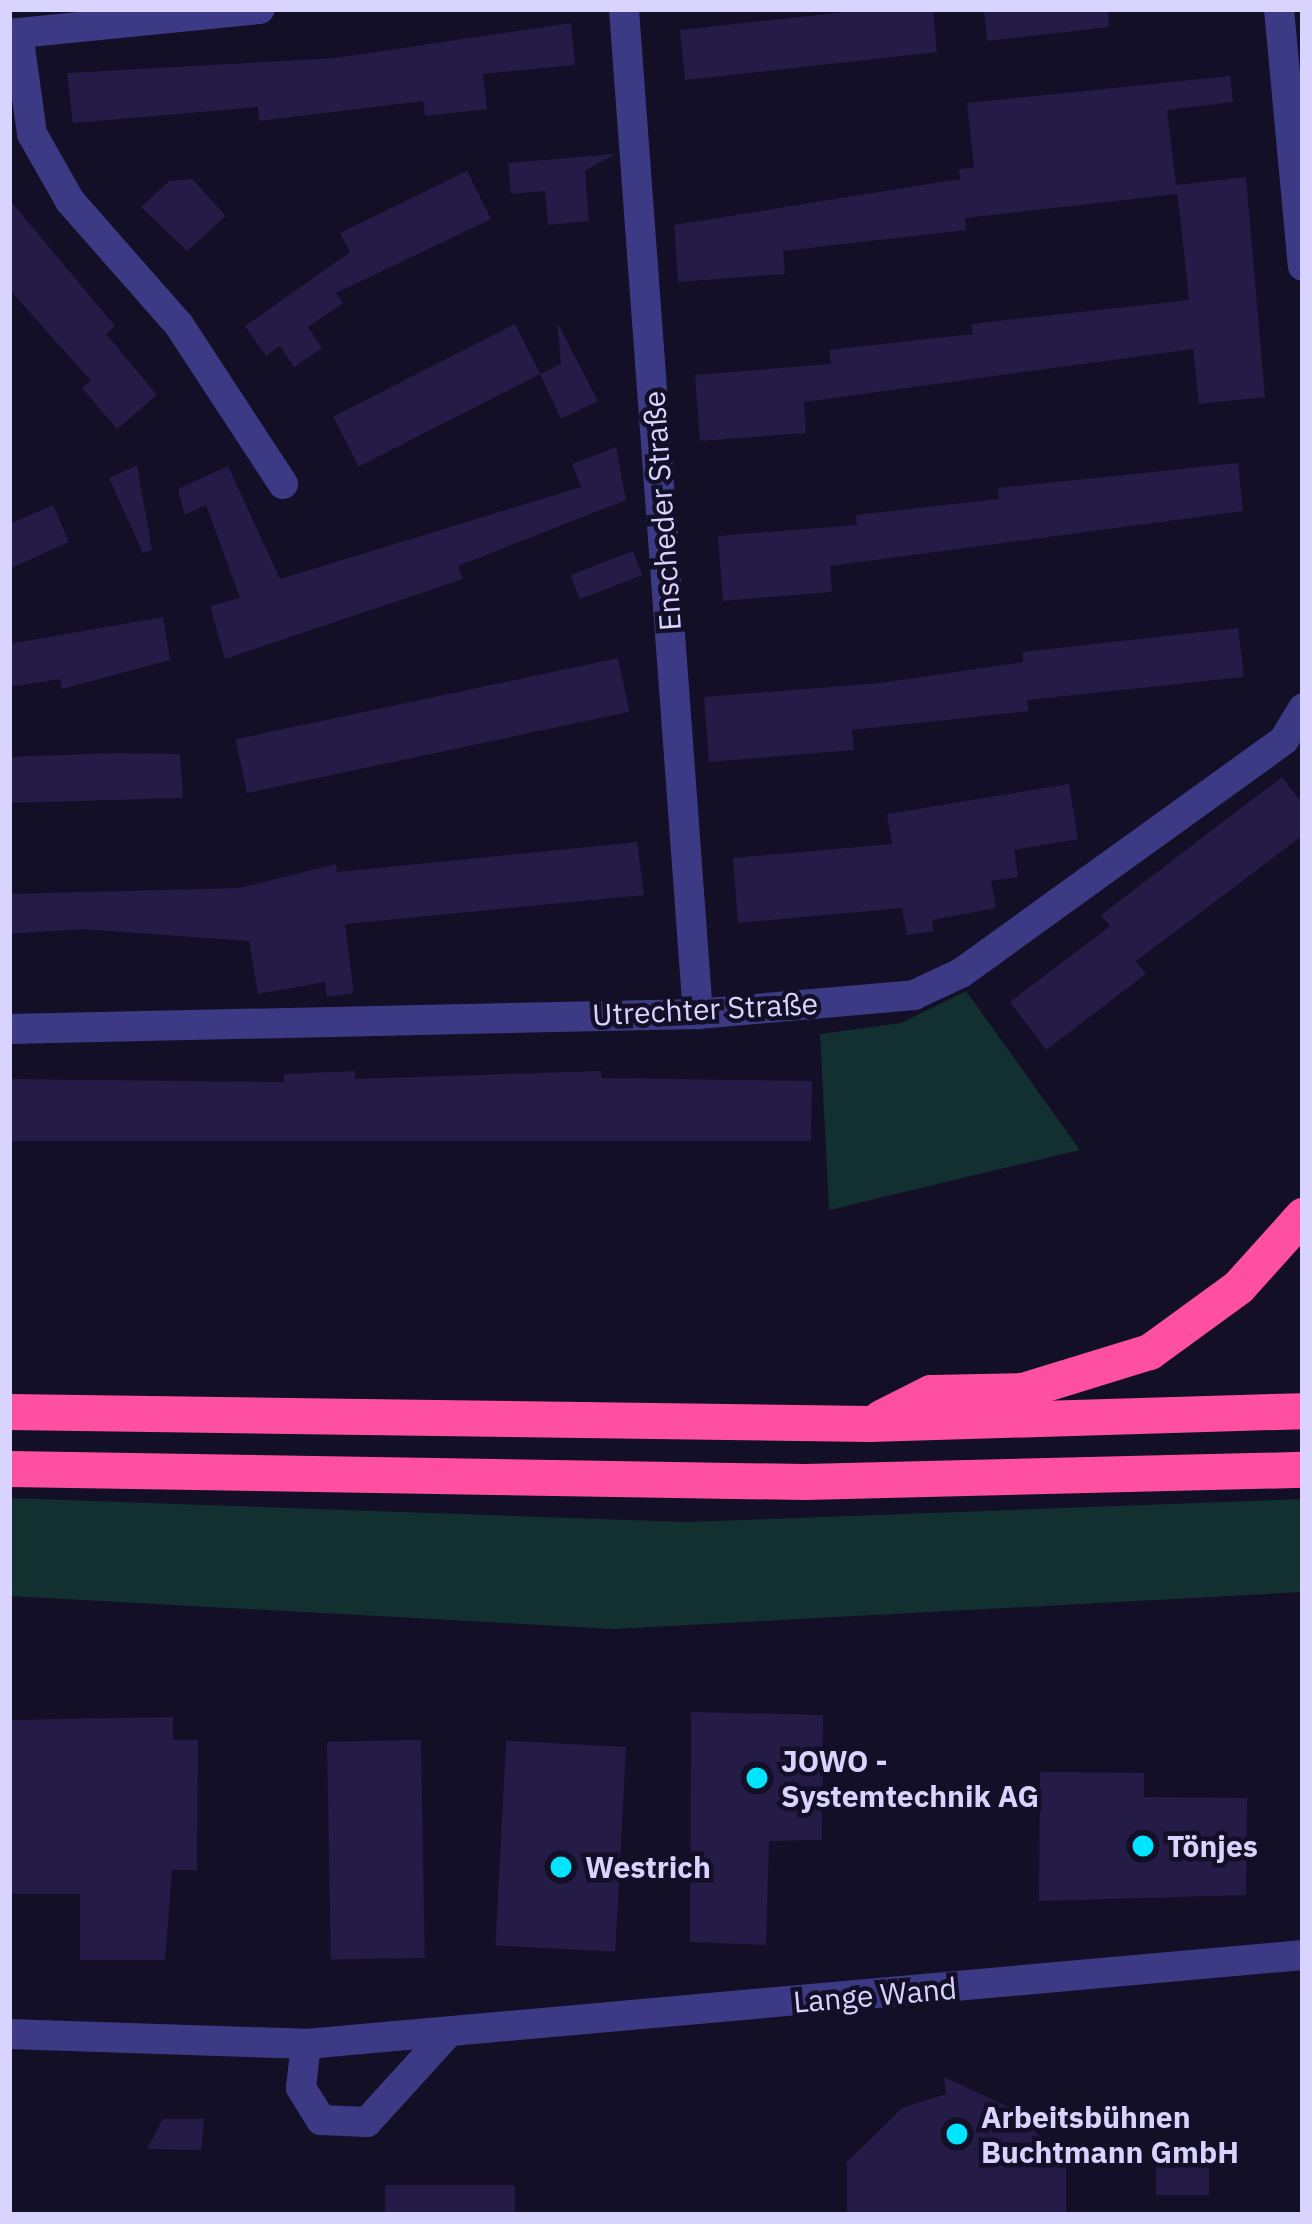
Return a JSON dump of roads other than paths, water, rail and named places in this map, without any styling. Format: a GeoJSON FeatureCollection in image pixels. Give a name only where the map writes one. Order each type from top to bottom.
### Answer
{"type":"FeatureCollection","features":[{"type":"Feature","properties":{"kind":"highway"},"geometry":{"type":"LineString","coordinates":[[870,1424],[931,1393],[1023,1391],[1150,1352],[1239,1287],[1303,1216]]}},
{"type":"Feature","properties":{"kind":"highway"},"geometry":{"type":"LineString","coordinates":[[9,1412],[870,1424],[1303,1411]]}},
{"type":"Feature","properties":{"kind":"highway"},"geometry":{"type":"LineString","coordinates":[[9,1469],[805,1481],[1303,1470]]}},
{"type":"Feature","properties":{"kind":"street"},"geometry":{"type":"LineString","coordinates":[[260,9],[13,33],[32,134],[70,201],[179,326],[283,484]]}},
{"type":"Feature","properties":{"kind":"street","name":"Enscheder Straße"},"geometry":{"type":"LineString","coordinates":[[624,9],[698,1014]]}},
{"type":"Feature","properties":{"kind":"street"},"geometry":{"type":"LineString","coordinates":[[1279,9],[1303,266]]}},
{"type":"Feature","properties":{"kind":"street","name":"Utrechter Straße"},"geometry":{"type":"LineString","coordinates":[[9,1029],[698,1014],[914,994],[961,973],[1284,740],[1303,708]]}},
{"type":"Feature","properties":{"kind":"street","name":"Lange Wand"},"geometry":{"type":"LineString","coordinates":[[9,2034],[306,2044],[1303,1955]]}},
{"type":"Feature","properties":{"kind":"street"},"geometry":{"type":"LineString","coordinates":[[306,2044],[301,2088],[321,2120],[367,2122],[446,2034]]}},
{"type":"Feature","properties":{"kind":"place","name":"JOWO ‑ Systemtechnik AG"},"geometry":{"type":"Point","coordinates":[757,1778]}},
{"type":"Feature","properties":{"kind":"place","name":"Tönjes"},"geometry":{"type":"Point","coordinates":[1143,1846]}},
{"type":"Feature","properties":{"kind":"place","name":"Westrich"},"geometry":{"type":"Point","coordinates":[561,1867]}},
{"type":"Feature","properties":{"kind":"place","name":"Arbeitsbühnen Buchtmann GmbH"},"geometry":{"type":"Point","coordinates":[957,2134]}}]}
